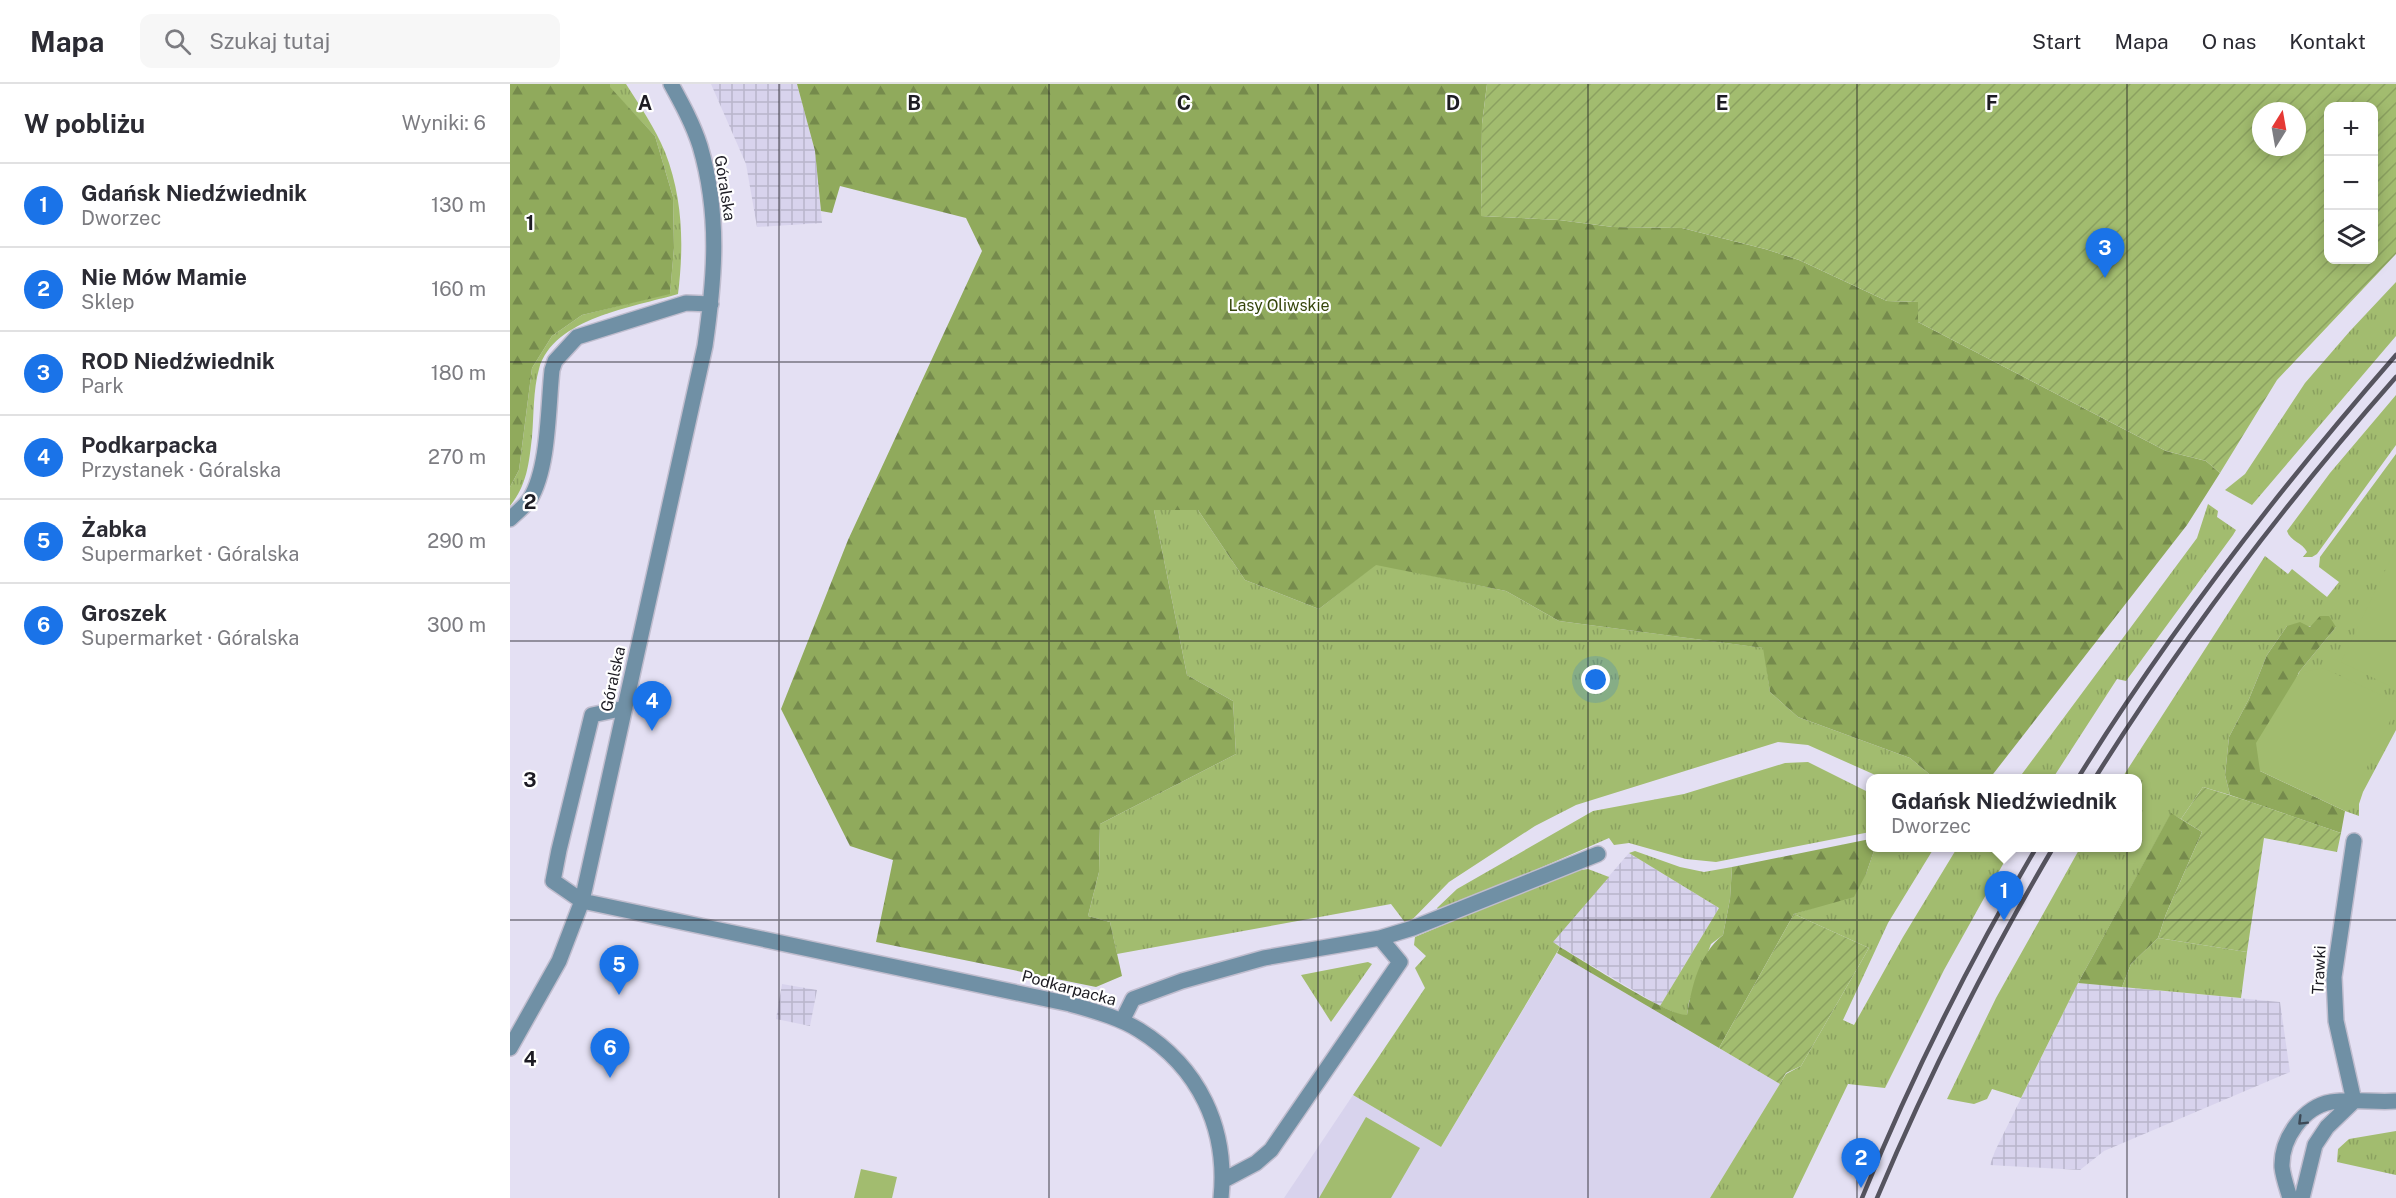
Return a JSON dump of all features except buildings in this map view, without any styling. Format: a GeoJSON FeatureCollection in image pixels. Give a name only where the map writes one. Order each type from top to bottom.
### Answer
{"type":"FeatureCollection","features":[{"type":"Feature","properties":{"kind":"street","name":"Góralska"},"geometry":{"type":"LineString","coordinates":[[510,1048],[559,961],[582,901],[705,346],[716,258],[714,220],[700,145],[671,84]]}},
{"type":"Feature","properties":{"kind":"street"},"geometry":{"type":"LineString","coordinates":[[510,519],[529,500],[536,485],[542,466],[552,370],[555,361],[577,337],[686,303],[711,304]]}},
{"type":"Feature","properties":{"kind":"street"},"geometry":{"type":"LineString","coordinates":[[582,901],[554,881],[559,850],[592,715],[625,708]]}},
{"type":"Feature","properties":{"kind":"street","name":"Trawki"},"geometry":{"type":"LineString","coordinates":[[2354,841],[2334,977],[2337,1020],[2354,1101]]}},
{"type":"Feature","properties":{"kind":"street"},"geometry":{"type":"LineString","coordinates":[[1122,1021],[1133,999],[1182,981],[1264,958],[1380,938],[1413,928],[1598,854]]}},
{"type":"Feature","properties":{"kind":"street","name":"Podkarpacka"},"geometry":{"type":"LineString","coordinates":[[582,901],[1070,1004],[1122,1021],[1140,1030],[1176,1057],[1196,1084],[1211,1112],[1219,1143],[1221,1198]]}},
{"type":"Feature","properties":{"kind":"street"},"geometry":{"type":"LineString","coordinates":[[1222,1181],[1256,1163],[1271,1150],[1400,962],[1380,938]]}},
{"type":"Feature","properties":{"kind":"street"},"geometry":{"type":"LineString","coordinates":[[2302,1198],[2315,1145],[2327,1127],[2354,1101]]}},
{"type":"Feature","properties":{"kind":"street"},"geometry":{"type":"LineString","coordinates":[[2290,1198],[2282,1170],[2283,1154],[2293,1130],[2316,1108],[2330,1102],[2396,1101]]}},
{"type":"Feature","properties":{"kind":"shaded area"},"geometry":{"type":"Polygon","coordinates":[[[711,84],[797,84],[815,151],[822,223],[757,227],[746,164],[711,84]]]}},
{"type":"Feature","properties":{"kind":"shaded area"},"geometry":{"type":"Polygon","coordinates":[[[1629,853],[1719,908],[1660,1006],[1552,942],[1629,853]]]}},
{"type":"Feature","properties":{"kind":"shaded area"},"geometry":{"type":"Polygon","coordinates":[[[1557,953],[1780,1084],[1710,1198],[1284,1198],[1353,1095],[1441,1147],[1557,953]]]}},
{"type":"Feature","properties":{"kind":"shaded area"},"geometry":{"type":"Polygon","coordinates":[[[2078,983],[2280,1002],[2290,1072],[2104,1151],[2080,1170],[1990,1165],[2078,983]]]}},
{"type":"Feature","properties":{"kind":"shaded area"},"geometry":{"type":"Polygon","coordinates":[[[782,984],[817,990],[810,1026],[776,1019],[782,984]]]}},
{"type":"Feature","properties":{"kind":"green space"},"geometry":{"type":"Polygon","coordinates":[[[510,84],[610,84],[610,87],[655,136],[673,197],[674,248],[670,294],[582,315],[552,336],[532,368],[519,470],[510,487],[510,84]]]}},
{"type":"Feature","properties":{"kind":"green space"},"geometry":{"type":"Polygon","coordinates":[[[610,84],[626,84],[657,134],[671,169],[679,204],[681,258],[678,294],[597,317],[560,338],[547,352],[537,377],[530,456],[526,473],[520,490],[510,506],[510,487],[519,470],[532,368],[552,336],[582,315],[670,293],[674,248],[673,197],[655,136],[609,87],[610,84]]]}},
{"type":"Feature","properties":{"kind":"green space","name":"Lasy Oliwskie"},"geometry":{"type":"Polygon","coordinates":[[[797,84],[1487,84],[1482,124],[1481,216],[1559,220],[1613,227],[1682,228],[1799,260],[1887,301],[1918,302],[1918,322],[2166,451],[2206,461],[2220,473],[2187,525],[1993,774],[1929,774],[1910,758],[1798,717],[1770,692],[1763,648],[1559,621],[1506,591],[1376,565],[1319,609],[1245,580],[1198,510],[1154,510],[1187,675],[1233,701],[1236,754],[1100,824],[1099,872],[1088,916],[1110,922],[1122,976],[1096,987],[876,942],[893,860],[850,846],[781,709],[848,540],[982,251],[966,218],[840,186],[832,213],[821,211],[815,151],[797,84]]]}},
{"type":"Feature","properties":{"kind":"green space"},"geometry":{"type":"Polygon","coordinates":[[[1487,84],[2396,84],[2396,254],[2277,380],[2220,473],[2206,461],[2166,451],[1918,322],[1918,302],[1887,301],[1799,260],[1682,228],[1613,227],[1559,220],[1481,216],[1482,124],[1487,84]]]}},
{"type":"Feature","properties":{"kind":"green space"},"geometry":{"type":"Polygon","coordinates":[[[2396,282],[2396,336],[2252,505],[2225,490],[2245,474],[2305,383],[2396,282]]]}},
{"type":"Feature","properties":{"kind":"green space"},"geometry":{"type":"Polygon","coordinates":[[[2396,395],[2396,445],[2317,554],[2312,557],[2303,557],[2307,552],[2287,531],[2330,473],[2396,395]]]}},
{"type":"Feature","properties":{"kind":"green space"},"geometry":{"type":"Polygon","coordinates":[[[2396,454],[2396,730],[2363,792],[2359,804],[2359,816],[2345,811],[2299,672],[2336,627],[2287,626],[2267,655],[2249,699],[2229,737],[2225,775],[2230,795],[2203,787],[2181,819],[2171,814],[2078,983],[2021,1098],[1992,1089],[1987,1099],[1974,1104],[1947,1099],[1996,998],[2078,852],[2142,852],[2142,774],[2125,774],[2265,556],[2288,574],[2292,569],[2327,597],[2339,582],[2319,567],[2320,557],[2396,454]]]}},
{"type":"Feature","properties":{"kind":"green space"},"geometry":{"type":"Polygon","coordinates":[[[2208,504],[2218,511],[2217,517],[2236,530],[2126,681],[2117,679],[2056,774],[2022,774],[2197,538],[2208,504]]]}},
{"type":"Feature","properties":{"kind":"green space"},"geometry":{"type":"Polygon","coordinates":[[[1154,510],[1198,510],[1245,580],[1319,609],[1376,564],[1506,591],[1559,621],[1764,648],[1770,692],[1798,717],[1910,758],[1929,774],[1873,774],[1808,745],[1778,742],[1576,805],[1535,826],[1449,882],[1407,925],[1391,904],[1117,954],[1110,922],[1088,916],[1099,872],[1100,824],[1236,754],[1233,701],[1187,675],[1154,510]]]}},
{"type":"Feature","properties":{"kind":"green space"},"geometry":{"type":"Polygon","coordinates":[[[2396,548],[2396,689],[2341,662],[2396,548]]]}},
{"type":"Feature","properties":{"kind":"green space"},"geometry":{"type":"Polygon","coordinates":[[[2320,616],[2329,616],[2336,627],[2299,672],[2260,771],[2345,811],[2341,833],[2230,795],[2225,775],[2229,737],[2249,699],[2267,655],[2287,626],[2300,622],[2310,627],[2320,616]]]}},
{"type":"Feature","properties":{"kind":"green space"},"geometry":{"type":"Polygon","coordinates":[[[2323,668],[2396,702],[2396,709],[2345,811],[2260,771],[2256,743],[2299,673],[2323,668]]]}},
{"type":"Feature","properties":{"kind":"green space"},"geometry":{"type":"Polygon","coordinates":[[[1808,762],[1866,791],[1866,833],[1716,862],[1686,859],[1629,843],[1614,845],[1609,838],[1439,912],[1437,908],[1457,889],[1593,811],[1684,794],[1785,763],[1808,762]]]}},
{"type":"Feature","properties":{"kind":"green space"},"geometry":{"type":"Polygon","coordinates":[[[2203,787],[2341,833],[2337,852],[2264,838],[2247,952],[2158,938],[2166,914],[2202,832],[2181,819],[2203,787]]]}},
{"type":"Feature","properties":{"kind":"green space"},"geometry":{"type":"Polygon","coordinates":[[[2171,813],[2202,832],[2166,914],[2158,938],[2131,964],[2122,987],[2078,983],[2171,813]]]}},
{"type":"Feature","properties":{"kind":"green space"},"geometry":{"type":"Polygon","coordinates":[[[1866,840],[1866,852],[1874,852],[1866,874],[1854,897],[1794,914],[1719,1048],[1557,953],[1560,947],[1644,997],[1676,1013],[1687,1015],[1694,982],[1702,961],[1723,935],[1730,899],[1732,867],[1866,840]]]}},
{"type":"Feature","properties":{"kind":"green space"},"geometry":{"type":"Polygon","coordinates":[[[1635,851],[1680,867],[1704,872],[1732,867],[1730,899],[1723,935],[1711,944],[1689,1002],[1687,1015],[1680,1015],[1660,1006],[1719,908],[1629,853],[1635,851]]]}},
{"type":"Feature","properties":{"kind":"green space"},"geometry":{"type":"Polygon","coordinates":[[[1874,852],[1932,852],[1888,923],[1843,1020],[1854,1025],[1903,937],[1955,852],[2010,852],[1944,970],[1885,1088],[1848,1084],[1793,1198],[1710,1198],[1786,1074],[1801,1066],[1869,948],[1794,914],[1822,905],[1866,874],[1874,852]]]}},
{"type":"Feature","properties":{"kind":"green space"},"geometry":{"type":"Polygon","coordinates":[[[1588,869],[1609,877],[1553,942],[1560,947],[1441,1147],[1353,1095],[1425,988],[1415,968],[1426,956],[1414,945],[1415,937],[1568,872],[1588,869]]]}},
{"type":"Feature","properties":{"kind":"green space"},"geometry":{"type":"Polygon","coordinates":[[[1794,914],[1869,948],[1801,1066],[1786,1073],[1780,1084],[1719,1048],[1794,914]]]}},
{"type":"Feature","properties":{"kind":"green space"},"geometry":{"type":"Polygon","coordinates":[[[2158,938],[2247,952],[2241,998],[2122,987],[2131,964],[2158,938]]]}},
{"type":"Feature","properties":{"kind":"green space"},"geometry":{"type":"Polygon","coordinates":[[[1368,962],[1372,964],[1331,1022],[1301,975],[1368,962]]]}},
{"type":"Feature","properties":{"kind":"green space"},"geometry":{"type":"Polygon","coordinates":[[[1366,1117],[1420,1148],[1391,1198],[1319,1198],[1366,1117]]]}},
{"type":"Feature","properties":{"kind":"green space"},"geometry":{"type":"Polygon","coordinates":[[[2396,1131],[2396,1175],[2337,1162],[2338,1149],[2349,1139],[2396,1131]]]}},
{"type":"Feature","properties":{"kind":"green space"},"geometry":{"type":"Polygon","coordinates":[[[861,1169],[897,1177],[892,1198],[854,1198],[861,1169]]]}},
{"type":"Feature","properties":{"kind":"railway"},"geometry":{"type":"LineString","coordinates":[[2081,774],[2151,667],[2228,560],[2310,456],[2396,355]]}},
{"type":"Feature","properties":{"kind":"railway"},"geometry":{"type":"LineString","coordinates":[[2098,774],[2164,673],[2237,572],[2275,522],[2396,377]]}},
{"type":"Feature","properties":{"kind":"railway"},"geometry":{"type":"LineString","coordinates":[[1862,1198],[1943,1020],[2034,852]]}},
{"type":"Feature","properties":{"kind":"railway"},"geometry":{"type":"LineString","coordinates":[[1877,1198],[1959,1020],[2051,852]]}},
{"type":"Feature","properties":{"kind":"place","name":"ROD Niedźwiednik"},"geometry":{"type":"Point","coordinates":[2105,278]}},
{"type":"Feature","properties":{"kind":"place","name":"Podkarpacka"},"geometry":{"type":"Point","coordinates":[652,731]}},
{"type":"Feature","properties":{"kind":"place","name":"Gdańsk Niedźwiednik"},"geometry":{"type":"Point","coordinates":[2004,921]}},
{"type":"Feature","properties":{"kind":"place","name":"Żabka"},"geometry":{"type":"Point","coordinates":[619,995]}},
{"type":"Feature","properties":{"kind":"place","name":"Groszek"},"geometry":{"type":"Point","coordinates":[610,1078]}},
{"type":"Feature","properties":{"kind":"place","name":"Nie Mów Mamie"},"geometry":{"type":"Point","coordinates":[1861,1188]}}]}
